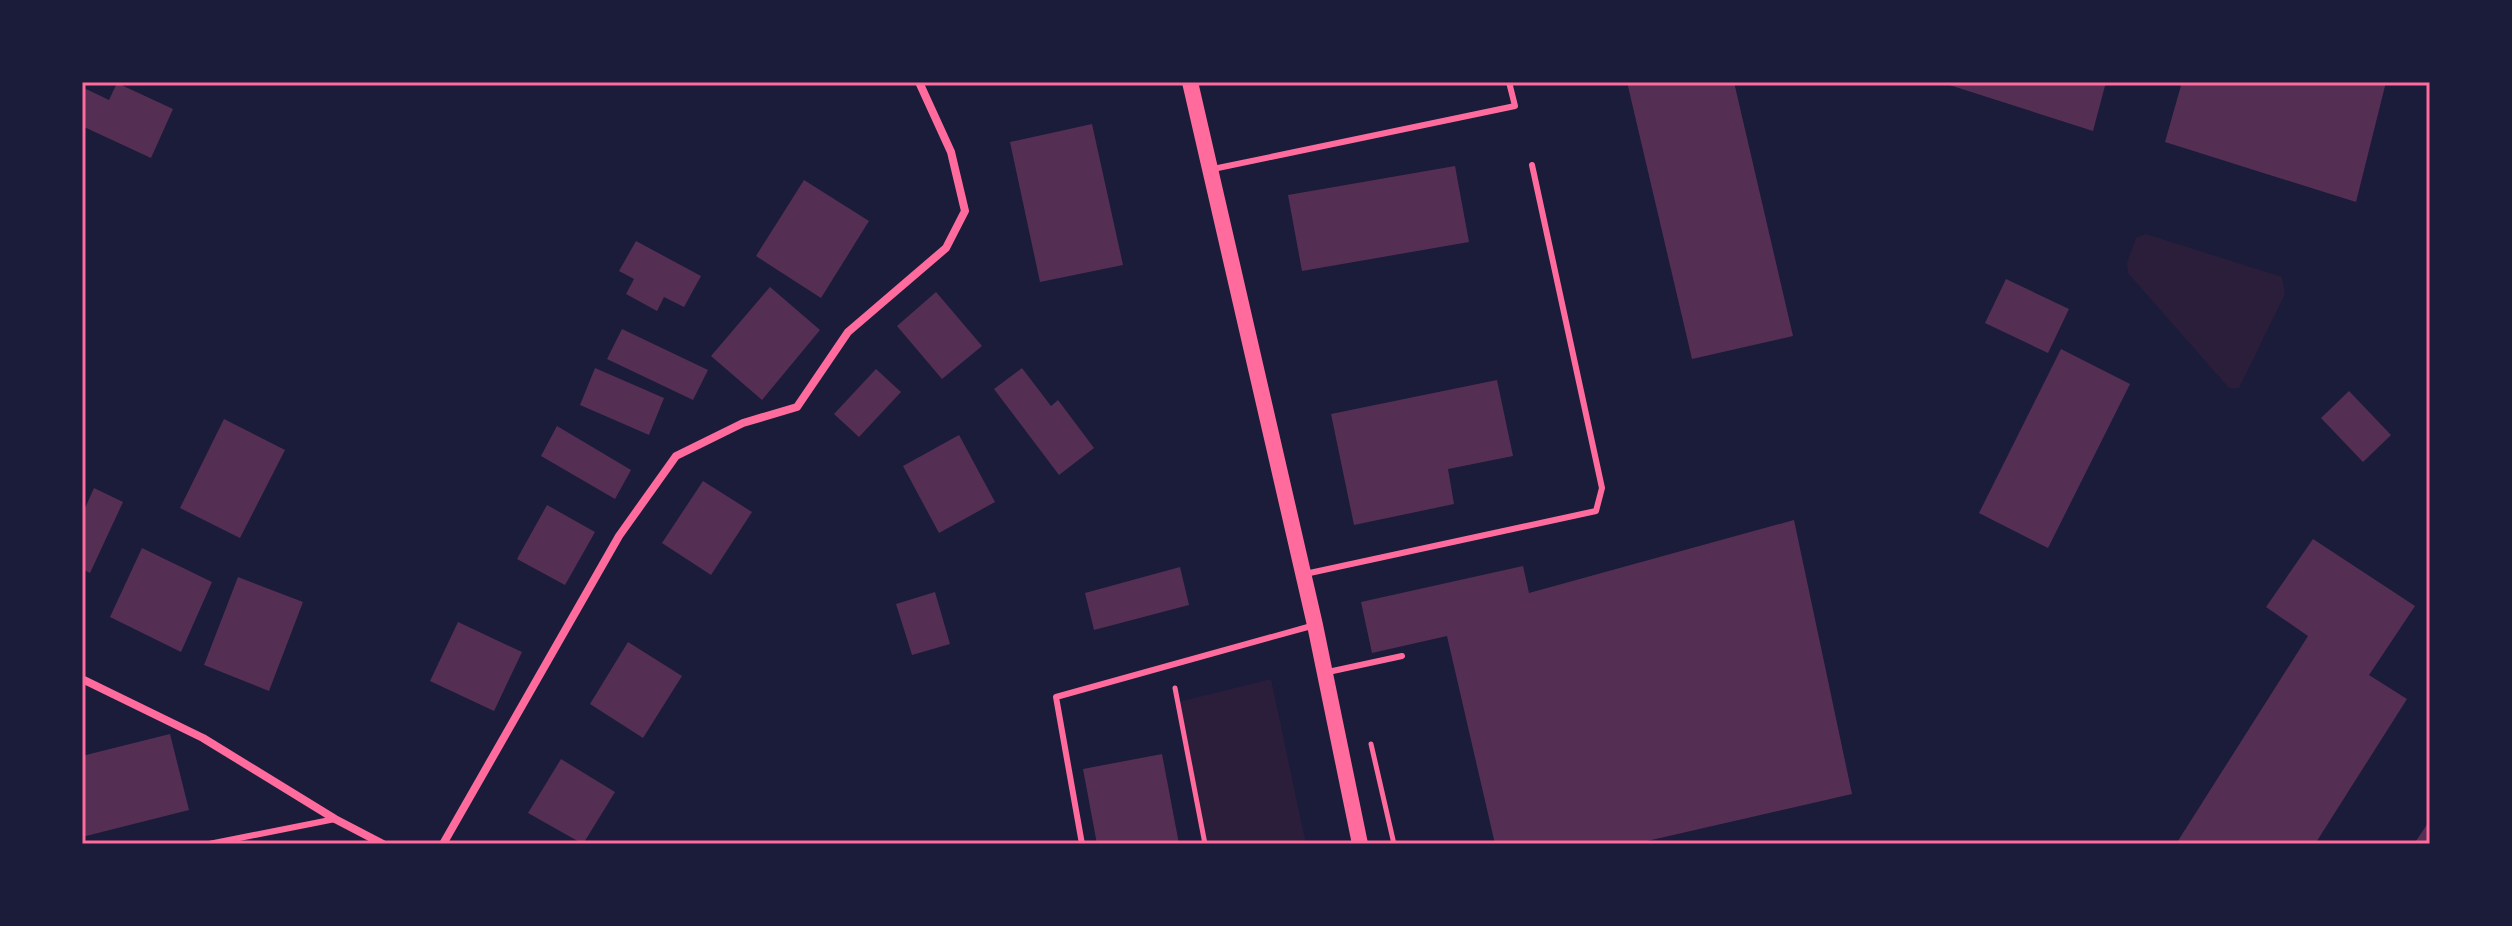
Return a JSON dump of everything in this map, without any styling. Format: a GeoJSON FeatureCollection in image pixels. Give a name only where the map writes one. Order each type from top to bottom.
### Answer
{"type":"FeatureCollection","features":[{"type":"Feature","properties":{"kind":"main road"},"geometry":{"type":"LineString","coordinates":[[1190,82],[1315,625],[1360,844]]}},
{"type":"Feature","properties":{"kind":"street"},"geometry":{"type":"LineString","coordinates":[[443,844],[619,536],[676,456],[743,423],[797,407],[848,332],[946,248],[965,211],[951,152],[919,82]]}},
{"type":"Feature","properties":{"kind":"street"},"geometry":{"type":"LineString","coordinates":[[82,679],[203,738],[335,819],[383,844]]}},
{"type":"Feature","properties":{"kind":"lane"},"geometry":{"type":"LineString","coordinates":[[1210,170],[1515,106],[1509,82]]}},
{"type":"Feature","properties":{"kind":"lane"},"geometry":{"type":"LineString","coordinates":[[1303,575],[1596,511],[1602,488],[1532,165]]}},
{"type":"Feature","properties":{"kind":"lane"},"geometry":{"type":"LineString","coordinates":[[1082,844],[1056,697],[1315,625]]}},
{"type":"Feature","properties":{"kind":"lane"},"geometry":{"type":"LineString","coordinates":[[1324,673],[1402,656]]}},
{"type":"Feature","properties":{"kind":"lane"},"geometry":{"type":"LineString","coordinates":[[209,844],[335,819]]}},
{"type":"Feature","properties":{"kind":"path"},"geometry":{"type":"LineString","coordinates":[[1171,664],[1205,844]]}},
{"type":"Feature","properties":{"kind":"shaded area"},"geometry":{"type":"Polygon","coordinates":[[[2146,234],[2282,277],[2285,294],[2239,388],[2229,388],[2128,273],[2127,263],[2136,238],[2146,234]]]}},
{"type":"Feature","properties":{"kind":"shaded area"},"geometry":{"type":"Polygon","coordinates":[[[1271,679],[1306,844],[1205,844],[1178,702],[1271,679]]]}},
{"type":"Feature","properties":{"kind":"building"},"geometry":{"type":"Polygon","coordinates":[[[1627,82],[1734,82],[1793,336],[1692,359],[1627,82]]]}},
{"type":"Feature","properties":{"kind":"building"},"geometry":{"type":"Polygon","coordinates":[[[1940,82],[2106,82],[2093,131],[1940,82]]]}},
{"type":"Feature","properties":{"kind":"building"},"geometry":{"type":"Polygon","coordinates":[[[2182,82],[2386,82],[2356,202],[2165,142],[2182,82]]]}},
{"type":"Feature","properties":{"kind":"building"},"geometry":{"type":"Polygon","coordinates":[[[117,83],[173,109],[151,158],[82,126],[82,87],[109,100],[117,83]]]}},
{"type":"Feature","properties":{"kind":"building"},"geometry":{"type":"Polygon","coordinates":[[[1092,124],[1123,265],[1040,282],[1010,142],[1092,124]]]}},
{"type":"Feature","properties":{"kind":"building"},"geometry":{"type":"Polygon","coordinates":[[[1455,166],[1469,242],[1302,271],[1288,195],[1455,166]]]}},
{"type":"Feature","properties":{"kind":"building"},"geometry":{"type":"Polygon","coordinates":[[[804,180],[869,221],[821,298],[756,256],[804,180]]]}},
{"type":"Feature","properties":{"kind":"building"},"geometry":{"type":"Polygon","coordinates":[[[636,241],[701,276],[684,307],[664,297],[657,311],[626,294],[634,279],[619,271],[636,241]]]}},
{"type":"Feature","properties":{"kind":"building"},"geometry":{"type":"Polygon","coordinates":[[[2006,279],[2069,309],[2048,353],[1985,323],[2006,279]]]}},
{"type":"Feature","properties":{"kind":"building"},"geometry":{"type":"Polygon","coordinates":[[[770,287],[820,330],[762,400],[711,356],[770,287]]]}},
{"type":"Feature","properties":{"kind":"building"},"geometry":{"type":"Polygon","coordinates":[[[936,292],[982,346],[942,379],[897,326],[936,292]]]}},
{"type":"Feature","properties":{"kind":"building"},"geometry":{"type":"Polygon","coordinates":[[[622,329],[708,370],[693,400],[607,359],[622,329]]]}},
{"type":"Feature","properties":{"kind":"building"},"geometry":{"type":"Polygon","coordinates":[[[2061,349],[2130,384],[2048,548],[1979,513],[2061,349]]]}},
{"type":"Feature","properties":{"kind":"building"},"geometry":{"type":"Polygon","coordinates":[[[595,368],[664,398],[649,435],[580,405],[595,368]]]}},
{"type":"Feature","properties":{"kind":"building"},"geometry":{"type":"Polygon","coordinates":[[[1022,368],[1051,406],[1058,400],[1094,448],[1059,475],[994,389],[1022,368]]]}},
{"type":"Feature","properties":{"kind":"building"},"geometry":{"type":"Polygon","coordinates":[[[876,369],[901,392],[859,437],[834,414],[876,369]]]}},
{"type":"Feature","properties":{"kind":"building"},"geometry":{"type":"Polygon","coordinates":[[[1497,380],[1513,456],[1448,469],[1454,504],[1354,525],[1331,414],[1497,380]]]}},
{"type":"Feature","properties":{"kind":"building"},"geometry":{"type":"Polygon","coordinates":[[[2349,391],[2391,435],[2363,462],[2321,418],[2349,391]]]}},
{"type":"Feature","properties":{"kind":"building"},"geometry":{"type":"Polygon","coordinates":[[[224,419],[285,450],[240,538],[180,508],[224,419]]]}},
{"type":"Feature","properties":{"kind":"building"},"geometry":{"type":"Polygon","coordinates":[[[557,426],[631,470],[615,499],[541,456],[557,426]]]}},
{"type":"Feature","properties":{"kind":"building"},"geometry":{"type":"Polygon","coordinates":[[[959,435],[995,502],[939,533],[903,466],[959,435]]]}},
{"type":"Feature","properties":{"kind":"building"},"geometry":{"type":"Polygon","coordinates":[[[703,481],[752,512],[711,575],[662,543],[703,481]]]}},
{"type":"Feature","properties":{"kind":"building"},"geometry":{"type":"Polygon","coordinates":[[[94,488],[123,502],[90,573],[82,569],[82,515],[94,488]]]}},
{"type":"Feature","properties":{"kind":"building"},"geometry":{"type":"Polygon","coordinates":[[[547,505],[595,532],[565,585],[517,559],[547,505]]]}},
{"type":"Feature","properties":{"kind":"building"},"geometry":{"type":"Polygon","coordinates":[[[1794,520],[1852,794],[1634,844],[1495,844],[1447,636],[1372,653],[1361,602],[1523,566],[1529,593],[1794,520]]]}},
{"type":"Feature","properties":{"kind":"building"},"geometry":{"type":"Polygon","coordinates":[[[2313,539],[2415,606],[2369,675],[2407,699],[2315,844],[2176,844],[2308,636],[2266,607],[2313,539]]]}},
{"type":"Feature","properties":{"kind":"building"},"geometry":{"type":"Polygon","coordinates":[[[142,548],[212,582],[181,652],[110,617],[142,548]]]}},
{"type":"Feature","properties":{"kind":"building"},"geometry":{"type":"Polygon","coordinates":[[[1180,567],[1189,605],[1094,630],[1085,593],[1180,567]]]}},
{"type":"Feature","properties":{"kind":"building"},"geometry":{"type":"Polygon","coordinates":[[[238,577],[303,602],[269,691],[204,665],[238,577]]]}},
{"type":"Feature","properties":{"kind":"building"},"geometry":{"type":"Polygon","coordinates":[[[935,592],[950,644],[912,655],[896,604],[935,592]]]}},
{"type":"Feature","properties":{"kind":"building"},"geometry":{"type":"Polygon","coordinates":[[[458,622],[522,652],[494,711],[430,681],[458,622]]]}},
{"type":"Feature","properties":{"kind":"building"},"geometry":{"type":"Polygon","coordinates":[[[628,642],[682,676],[643,738],[590,704],[628,642]]]}},
{"type":"Feature","properties":{"kind":"building"},"geometry":{"type":"Polygon","coordinates":[[[170,734],[189,810],[82,837],[82,756],[170,734]]]}},
{"type":"Feature","properties":{"kind":"building"},"geometry":{"type":"Polygon","coordinates":[[[1162,754],[1179,844],[1097,844],[1083,769],[1162,754]]]}},
{"type":"Feature","properties":{"kind":"building"},"geometry":{"type":"Polygon","coordinates":[[[561,759],[615,792],[583,844],[528,813],[561,759]]]}},
{"type":"Feature","properties":{"kind":"building"},"geometry":{"type":"Polygon","coordinates":[[[2430,820],[2430,844],[2414,844],[2430,820]]]}}]}
